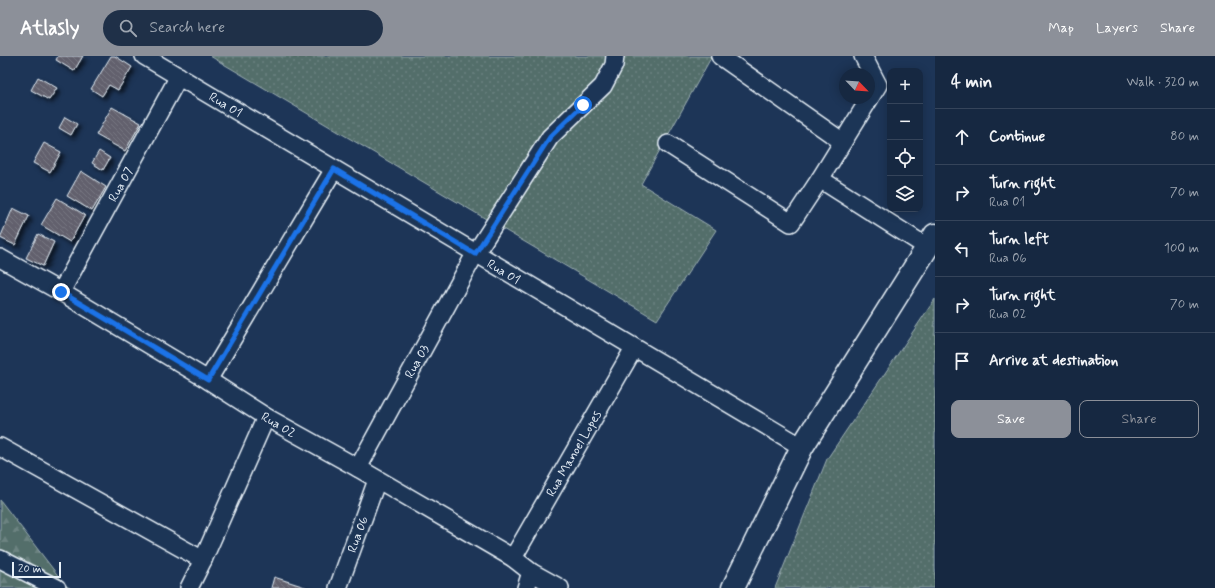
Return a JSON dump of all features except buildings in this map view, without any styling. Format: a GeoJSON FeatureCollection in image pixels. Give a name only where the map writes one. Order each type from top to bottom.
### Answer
{"type":"FeatureCollection","features":[{"type":"Feature","properties":{"kind":"street","name":"Rua 01"},"geometry":{"type":"LineString","coordinates":[[144,56],[802,447]]}},
{"type":"Feature","properties":{"kind":"street","name":"Rua 03"},"geometry":{"type":"LineString","coordinates":[[358,468],[475,254],[550,137],[603,86],[614,65],[615,56]]}},
{"type":"Feature","properties":{"kind":"street"},"geometry":{"type":"LineString","coordinates":[[720,56],[843,142]]}},
{"type":"Feature","properties":{"kind":"street"},"geometry":{"type":"LineString","coordinates":[[668,144],[791,222],[820,179],[878,85],[863,56]]}},
{"type":"Feature","properties":{"kind":"street","name":"Rua 07"},"geometry":{"type":"LineString","coordinates":[[61,292],[180,76]]}},
{"type":"Feature","properties":{"kind":"street"},"geometry":{"type":"LineString","coordinates":[[208,380],[334,169]]}},
{"type":"Feature","properties":{"kind":"street"},"geometry":{"type":"LineString","coordinates":[[733,588],[802,447],[931,241],[820,179]]}},
{"type":"Feature","properties":{"kind":"street","name":"Rua 02"},"geometry":{"type":"LineString","coordinates":[[0,258],[61,292],[208,380],[266,417],[358,468],[513,558],[531,572],[560,588]]}},
{"type":"Feature","properties":{"kind":"street","name":"Rua Manoel Lopes"},"geometry":{"type":"LineString","coordinates":[[513,558],[634,348]]}},
{"type":"Feature","properties":{"kind":"street"},"geometry":{"type":"LineString","coordinates":[[189,588],[203,560],[266,417]]}},
{"type":"Feature","properties":{"kind":"street"},"geometry":{"type":"LineString","coordinates":[[0,447],[203,560]]}},
{"type":"Feature","properties":{"kind":"street","name":"Rua 06"},"geometry":{"type":"LineString","coordinates":[[338,588],[377,480]]}},
{"type":"Feature","properties":{"kind":"street"},"geometry":{"type":"LineString","coordinates":[[0,559],[57,588]]}},
{"type":"Feature","properties":{"kind":"street"},"geometry":{"type":"LineString","coordinates":[[526,588],[531,572]]}},
{"type":"Feature","properties":{"kind":"green space"},"geometry":{"type":"Polygon","coordinates":[[[210,56],[712,56],[641,184],[716,230],[657,320],[210,56]]]}},
{"type":"Feature","properties":{"kind":"green space"},"geometry":{"type":"Polygon","coordinates":[[[935,299],[935,588],[775,588],[827,459],[935,299]]]}},
{"type":"Feature","properties":{"kind":"green space"},"geometry":{"type":"Polygon","coordinates":[[[0,500],[66,586],[70,588],[0,588],[0,500]]]}},
{"type":"Feature","properties":{"kind":"route"},"geometry":{"type":"LineString","coordinates":[[61,292],[208,380],[334,169],[475,254],[550,137],[583,105]]}}]}
